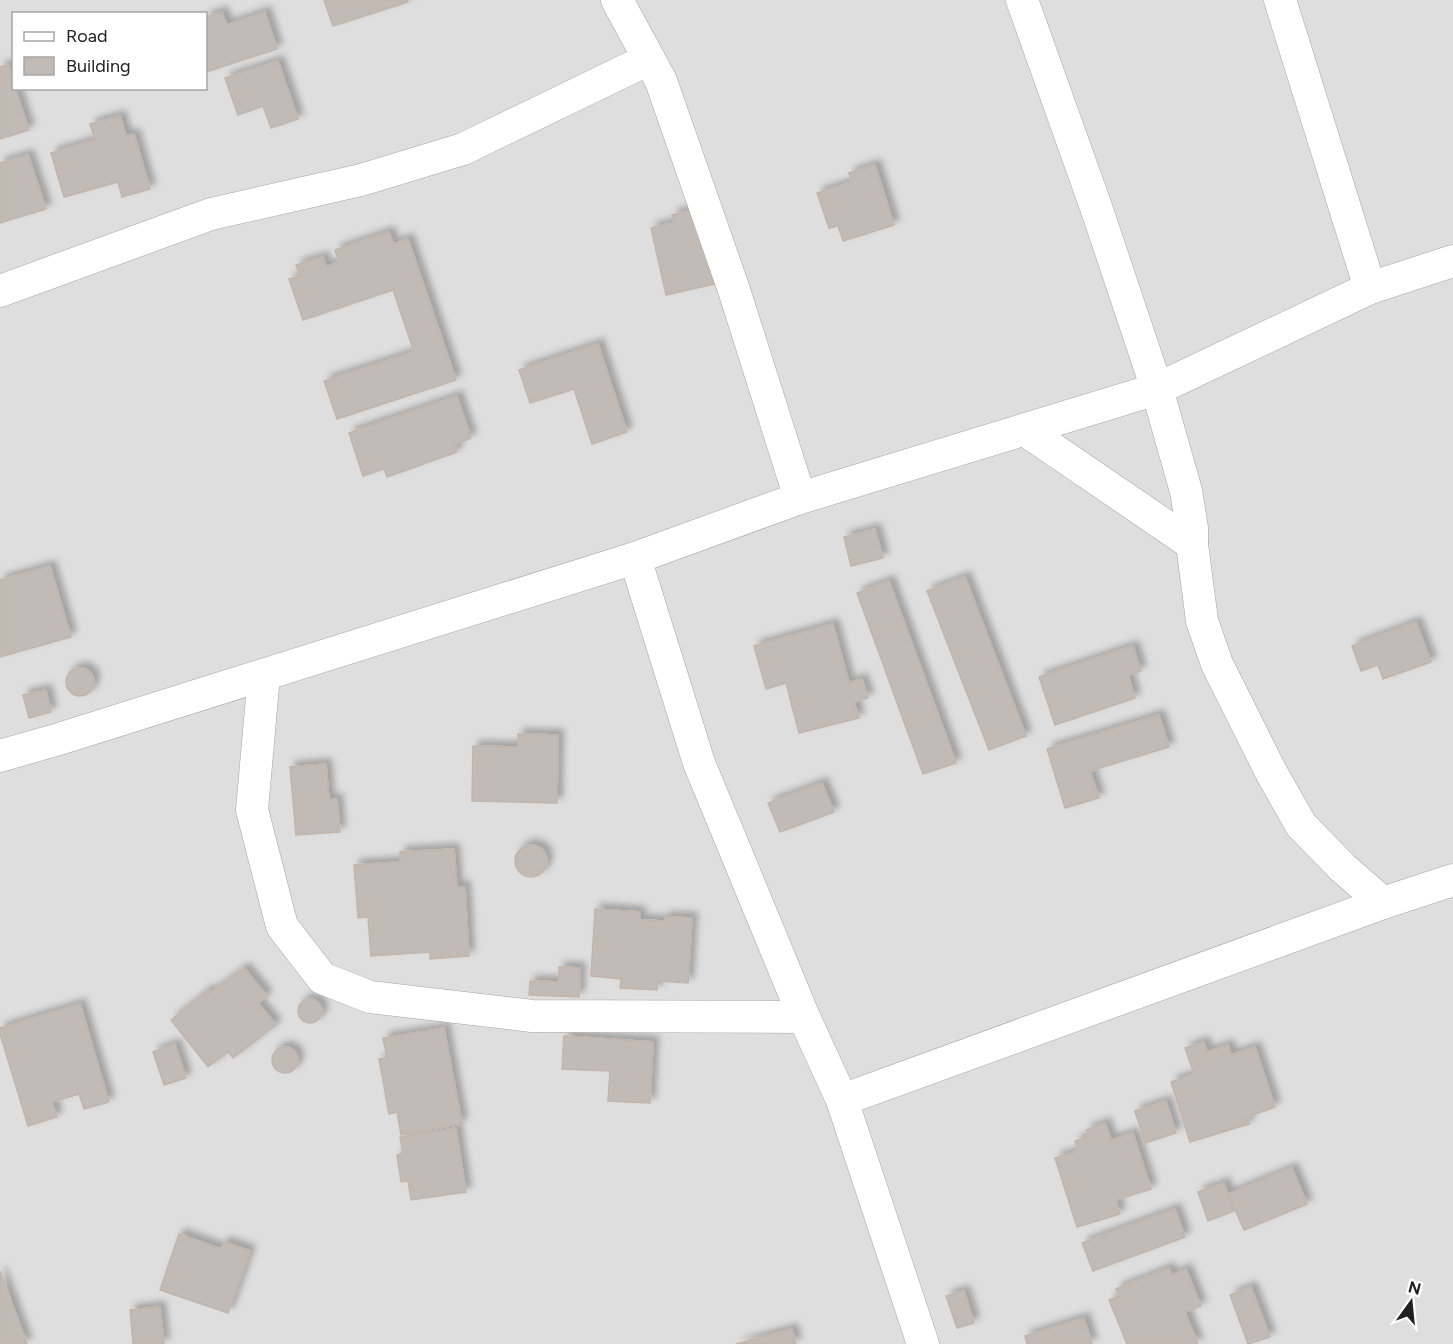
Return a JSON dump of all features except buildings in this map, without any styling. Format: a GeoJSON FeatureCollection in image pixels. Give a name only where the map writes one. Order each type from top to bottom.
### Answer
{"type":"FeatureCollection","features":[{"type":"Feature","properties":{"kind":"street"},"geometry":{"type":"LineString","coordinates":[[617,0],[661,81],[730,279],[800,498]]}},
{"type":"Feature","properties":{"kind":"street"},"geometry":{"type":"LineString","coordinates":[[1022,0],[1096,207],[1157,389],[1186,491],[1202,621],[1217,664],[1300,825],[1343,868],[1383,903]]}},
{"type":"Feature","properties":{"kind":"street"},"geometry":{"type":"LineString","coordinates":[[1280,0],[1370,288]]}},
{"type":"Feature","properties":{"kind":"street"},"geometry":{"type":"LineString","coordinates":[[0,291],[212,214],[361,180],[463,149],[649,59]]}},
{"type":"Feature","properties":{"kind":"street"},"geometry":{"type":"LineString","coordinates":[[0,756],[635,558],[800,498],[1157,389],[1370,288],[1453,261]]}},
{"type":"Feature","properties":{"kind":"street"},"geometry":{"type":"LineString","coordinates":[[1025,430],[1192,544]]}},
{"type":"Feature","properties":{"kind":"street"},"geometry":{"type":"LineString","coordinates":[[635,558],[699,763],[804,1017],[842,1100],[923,1344]]}},
{"type":"Feature","properties":{"kind":"street"},"geometry":{"type":"LineString","coordinates":[[264,675],[252,810],[282,926],[322,978],[370,997],[532,1016],[804,1017]]}},
{"type":"Feature","properties":{"kind":"street"},"geometry":{"type":"LineString","coordinates":[[842,1100],[1383,903],[1453,880]]}},
{"type":"Feature","properties":{"kind":"shaded area"},"geometry":{"type":"Polygon","coordinates":[[[0,0],[1453,0],[1453,1344],[0,1344],[0,0]]]}}]}
